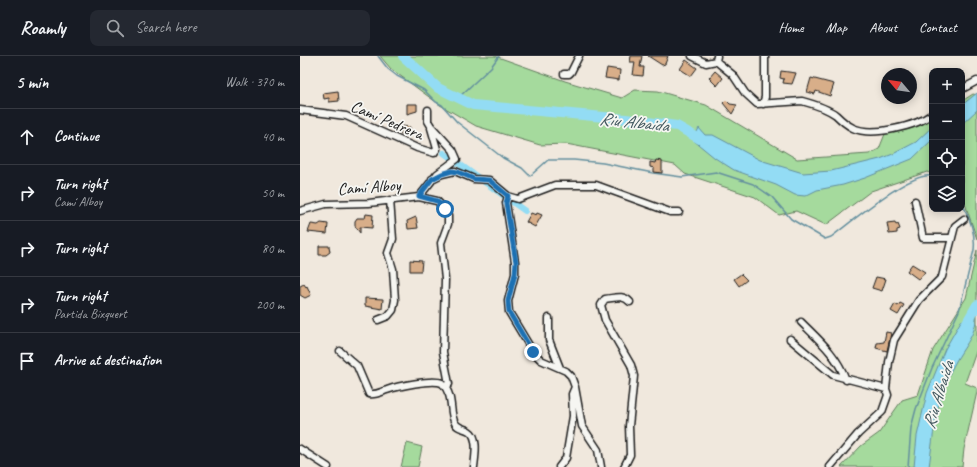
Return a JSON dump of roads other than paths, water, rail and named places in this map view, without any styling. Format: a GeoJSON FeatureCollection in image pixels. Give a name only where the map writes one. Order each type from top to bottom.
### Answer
{"type":"FeatureCollection","features":[{"type":"Feature","properties":{"kind":"street"},"geometry":{"type":"LineString","coordinates":[[564,74],[569,74],[571,72],[579,56]]}},
{"type":"Feature","properties":{"kind":"street"},"geometry":{"type":"LineString","coordinates":[[692,56],[706,63],[717,58],[733,75],[752,101],[763,104],[802,101],[833,113],[853,128],[868,131],[911,125],[929,116]]}},
{"type":"Feature","properties":{"kind":"street"},"geometry":{"type":"LineString","coordinates":[[763,104],[765,97],[765,56]]}},
{"type":"Feature","properties":{"kind":"street"},"geometry":{"type":"LineString","coordinates":[[965,87],[977,81]]}},
{"type":"Feature","properties":{"kind":"street","name":"Camí Pedrera"},"geometry":{"type":"LineString","coordinates":[[300,110],[346,116],[417,148],[434,153],[437,149],[431,126]]}},
{"type":"Feature","properties":{"kind":"street"},"geometry":{"type":"LineString","coordinates":[[428,110],[428,121],[431,126]]}},
{"type":"Feature","properties":{"kind":"street","name":"Camí Alboy"},"geometry":{"type":"LineString","coordinates":[[300,211],[326,204],[369,204],[419,196],[432,179],[457,159],[453,150],[431,126]]}},
{"type":"Feature","properties":{"kind":"street"},"geometry":{"type":"LineString","coordinates":[[432,179],[452,171],[458,172],[474,179],[489,180],[508,196],[518,199],[555,186],[596,185],[670,212],[679,212]]}},
{"type":"Feature","properties":{"kind":"street"},"geometry":{"type":"LineString","coordinates":[[419,196],[437,201],[445,209],[448,216],[448,224],[441,243],[445,279],[443,352],[449,384],[445,387]]}},
{"type":"Feature","properties":{"kind":"street"},"geometry":{"type":"LineString","coordinates":[[508,196],[506,203],[516,262],[515,274],[508,301],[509,312],[533,352],[541,360],[566,371],[571,376],[575,387],[582,426],[598,450],[601,467]]}},
{"type":"Feature","properties":{"kind":"street"},"geometry":{"type":"LineString","coordinates":[[378,320],[388,316],[393,310],[395,300],[393,269],[388,253],[393,239],[390,200]]}},
{"type":"Feature","properties":{"kind":"street"},"geometry":{"type":"LineString","coordinates":[[915,201],[923,238],[952,238]]}},
{"type":"Feature","properties":{"kind":"street"},"geometry":{"type":"LineString","coordinates":[[830,467],[863,429],[882,412],[888,395],[886,389],[893,343],[919,300],[942,277],[955,226],[964,219]]}},
{"type":"Feature","properties":{"kind":"street"},"geometry":{"type":"LineString","coordinates":[[624,467],[630,456],[631,446],[629,426],[634,376],[632,365],[605,320],[601,305],[605,299],[619,297],[626,298],[630,302]]}},
{"type":"Feature","properties":{"kind":"street"},"geometry":{"type":"LineString","coordinates":[[549,318],[549,340],[560,368]]}},
{"type":"Feature","properties":{"kind":"street"},"geometry":{"type":"LineString","coordinates":[[801,322],[832,353],[841,366],[846,380]]}},
{"type":"Feature","properties":{"kind":"street"},"geometry":{"type":"LineString","coordinates":[[790,339],[830,374],[846,380],[886,389]]}},
{"type":"Feature","properties":{"kind":"street"},"geometry":{"type":"LineString","coordinates":[[340,351],[358,366],[369,394],[374,395],[388,389],[433,381],[442,383],[445,387],[452,407],[454,422],[459,427],[471,433],[474,438],[474,467]]}},
{"type":"Feature","properties":{"kind":"street"},"geometry":{"type":"LineString","coordinates":[[559,467],[566,458],[573,416],[572,394],[575,387]]}},
{"type":"Feature","properties":{"kind":"street"},"geometry":{"type":"LineString","coordinates":[[300,449],[328,467]]}},
{"type":"Feature","properties":{"kind":"water"},"geometry":{"type":"Polygon","coordinates":[[[977,93],[977,110],[965,121],[965,104],[977,93]]]}},
{"type":"Feature","properties":{"kind":"water"},"geometry":{"type":"Polygon","coordinates":[[[699,128],[705,135],[713,135],[760,160],[803,173],[831,171],[880,159],[916,142],[929,130],[929,143],[912,159],[865,178],[843,185],[817,190],[805,196],[795,195],[776,185],[734,170],[715,158],[693,140],[699,128]]]}},
{"type":"Feature","properties":{"kind":"water"},"geometry":{"type":"Polygon","coordinates":[[[976,315],[976,322],[972,334],[955,363],[944,388],[934,427],[929,467],[914,467],[917,436],[927,393],[945,349],[961,321],[976,315]]]}},
{"type":"Feature","properties":{"kind":"waterway"},"geometry":{"type":"LineString","coordinates":[[378,56],[388,69],[397,76],[424,90],[436,102],[442,105],[457,122],[503,158],[522,168],[530,176],[548,160],[574,160],[603,163],[682,177],[716,172],[753,184],[772,197],[791,219],[825,239],[831,237],[895,189],[910,181],[929,176]]}},
{"type":"Feature","properties":{"kind":"waterway","name":"Riu Albaida"},"geometry":{"type":"LineString","coordinates":[[403,56],[438,88],[473,105],[626,119],[677,126],[705,142]]}},
{"type":"Feature","properties":{"kind":"waterway"},"geometry":{"type":"LineString","coordinates":[[458,98],[491,67],[499,56]]}},
{"type":"Feature","properties":{"kind":"waterway"},"geometry":{"type":"LineString","coordinates":[[444,153],[525,211]]}},
{"type":"Feature","properties":{"kind":"waterway"},"geometry":{"type":"LineString","coordinates":[[908,467],[911,428],[916,409],[932,368],[959,311],[974,250],[973,231],[965,210]]}},
{"type":"Feature","properties":{"kind":"waterway","name":"Riu Albaida"},"geometry":{"type":"LineString","coordinates":[[963,329],[977,305]]}}]}
